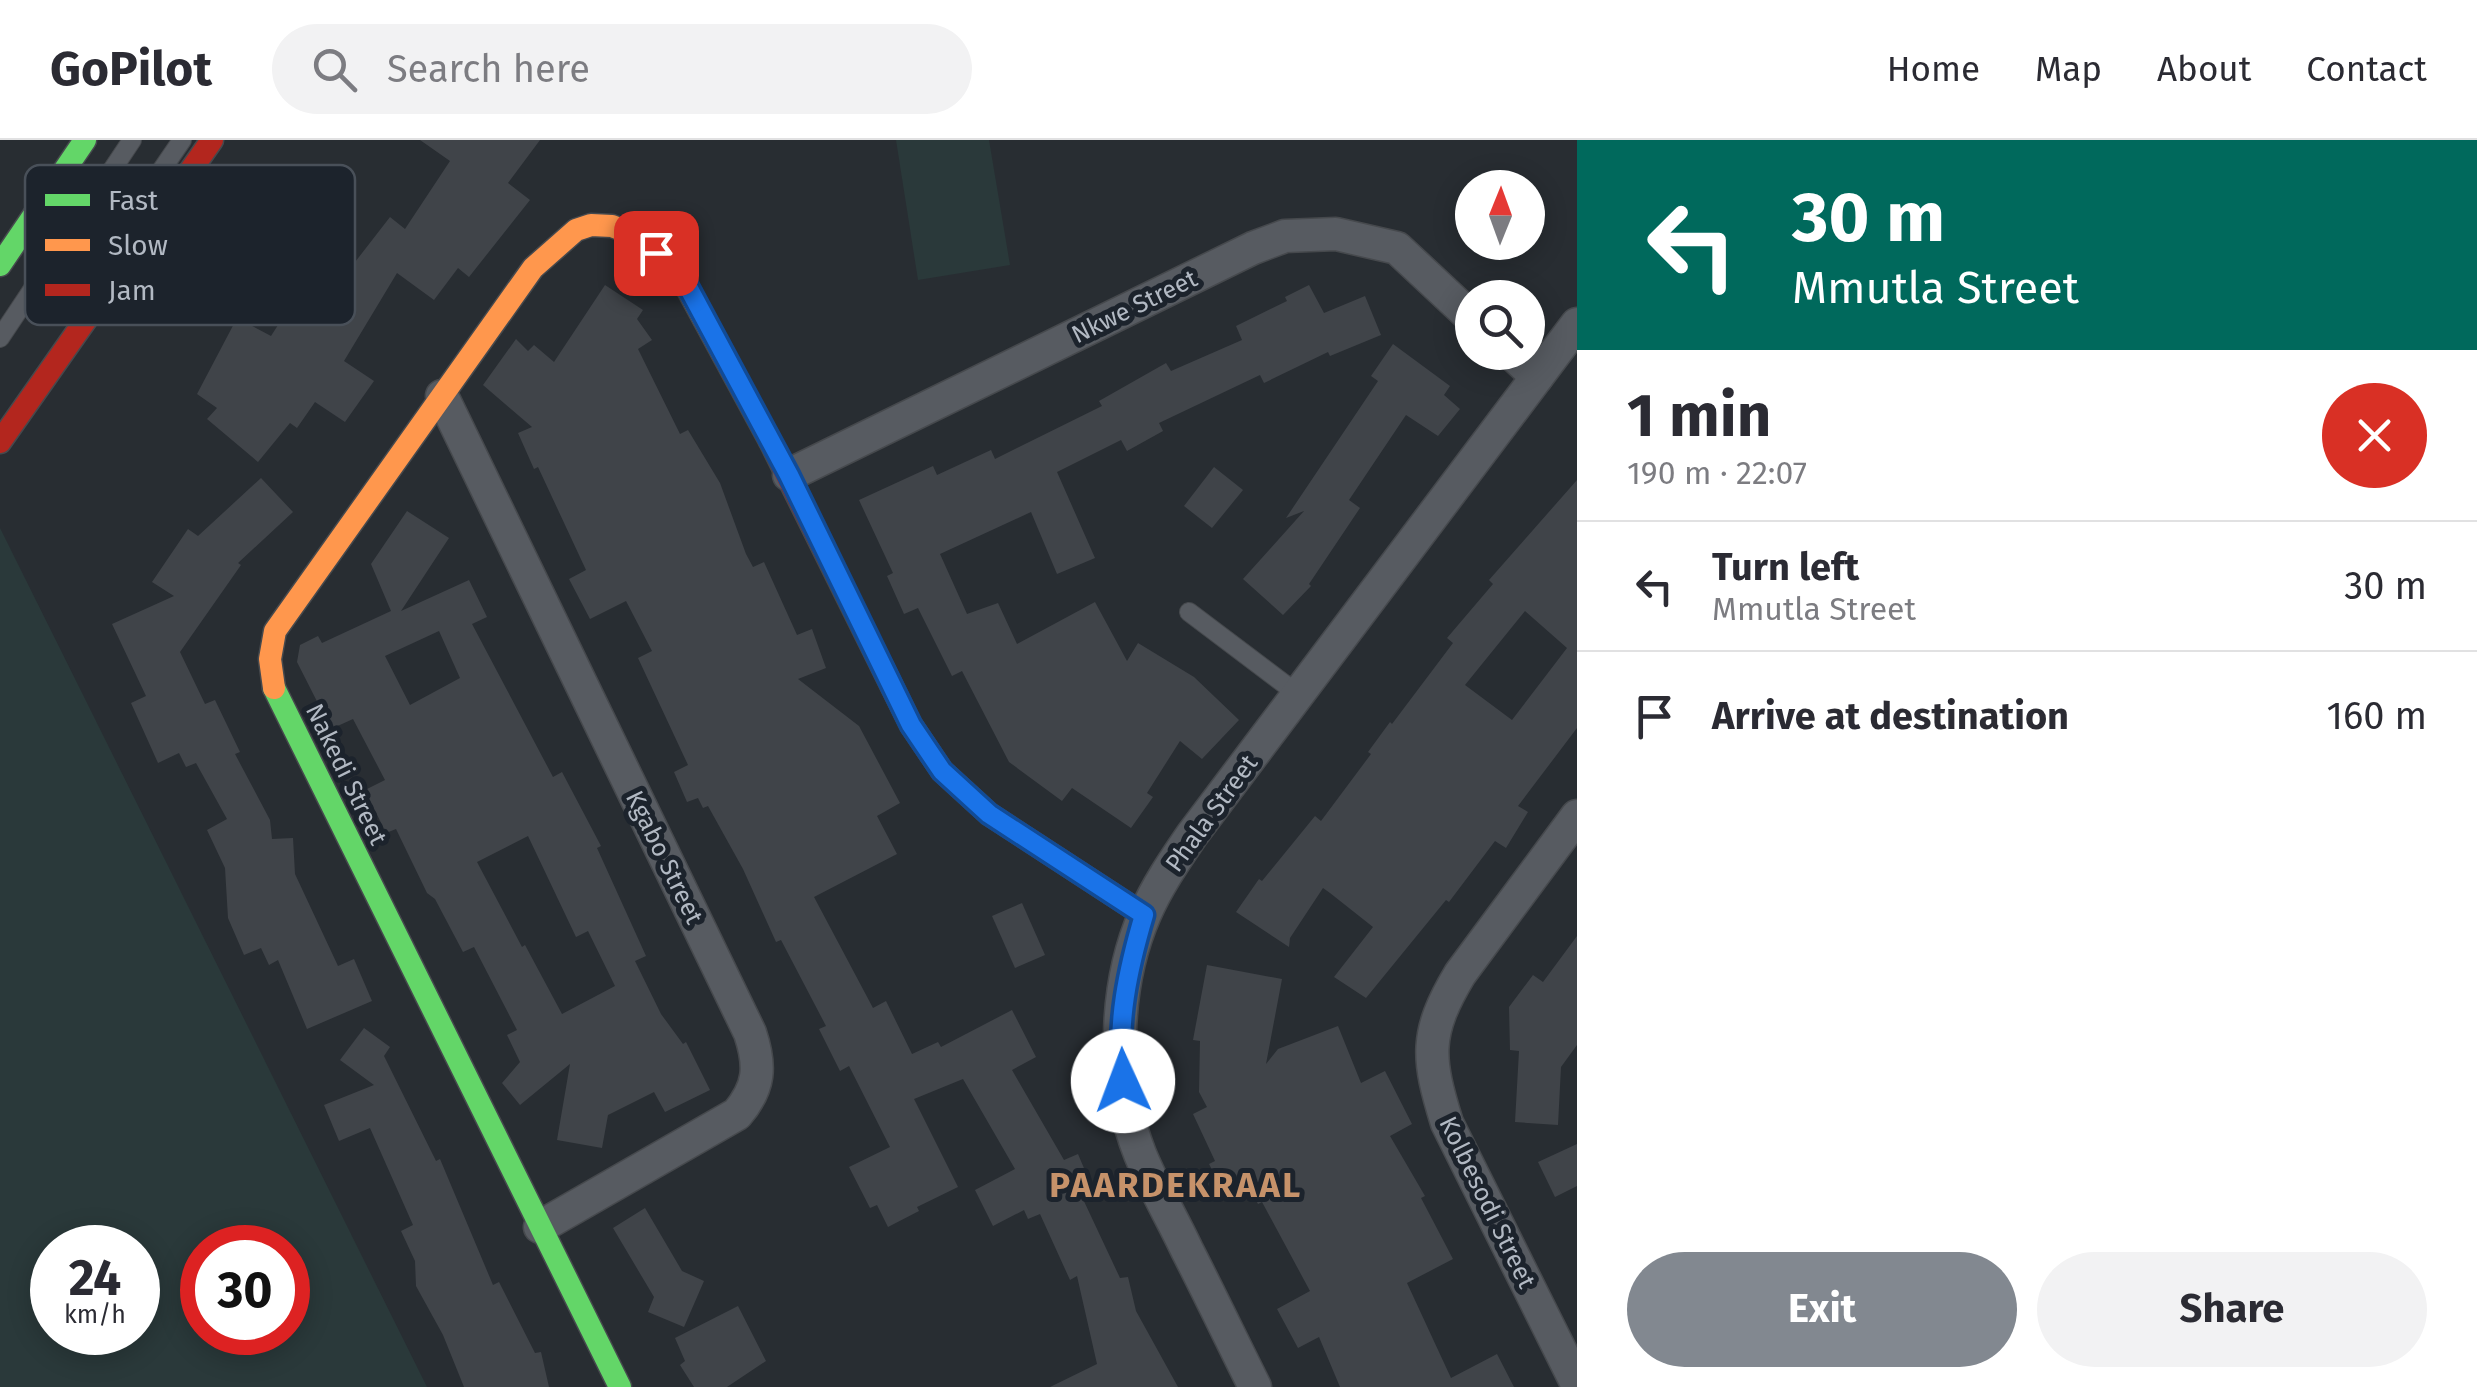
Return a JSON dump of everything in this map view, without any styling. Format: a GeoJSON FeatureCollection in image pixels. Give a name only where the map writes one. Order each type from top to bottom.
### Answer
{"type":"FeatureCollection","features":[{"type":"Feature","properties":{"kind":"street"},"geometry":{"type":"LineString","coordinates":[[68,165],[85,140]]}},
{"type":"Feature","properties":{"kind":"street"},"geometry":{"type":"LineString","coordinates":[[194,165],[212,140]]}},
{"type":"Feature","properties":{"kind":"street","name":"Nakedi Street"},"geometry":{"type":"LineString","coordinates":[[620,1387],[273,686],[270,650],[275,631],[533,268],[576,230],[592,225],[612,226],[632,234],[680,272],[789,475]]}},
{"type":"Feature","properties":{"kind":"street"},"geometry":{"type":"LineString","coordinates":[[0,266],[25,229]]}},
{"type":"Feature","properties":{"kind":"street","name":"Nkwe Street"},"geometry":{"type":"LineString","coordinates":[[789,475],[1253,248],[1285,236],[1336,234],[1398,248],[1455,302]]}},
{"type":"Feature","properties":{"kind":"street","name":"Phala Street"},"geometry":{"type":"LineString","coordinates":[[1255,1387],[1140,1152],[1126,1105],[1120,1057],[1122,1009],[1144,915],[1192,835],[1577,324]]}},
{"type":"Feature","properties":{"kind":"street"},"geometry":{"type":"LineString","coordinates":[[0,442],[82,325]]}},
{"type":"Feature","properties":{"kind":"street"},"geometry":{"type":"LineString","coordinates":[[1529,370],[1537,378]]}},
{"type":"Feature","properties":{"kind":"street","name":"Kgabo Street"},"geometry":{"type":"LineString","coordinates":[[442,396],[742,1015],[758,1056],[755,1087],[737,1114],[540,1226]]}},
{"type":"Feature","properties":{"kind":"street"},"geometry":{"type":"LineString","coordinates":[[789,475],[911,725],[942,771],[989,814],[1144,915]]}},
{"type":"Feature","properties":{"kind":"street","name":"Kolbesodi Street"},"geometry":{"type":"LineString","coordinates":[[1577,816],[1460,974],[1443,1002],[1429,1050],[1447,1123],[1577,1384]]}},
{"type":"Feature","properties":{"kind":"lane"},"geometry":{"type":"LineString","coordinates":[[115,165],[132,140]]}},
{"type":"Feature","properties":{"kind":"lane"},"geometry":{"type":"LineString","coordinates":[[165,165],[182,140]]}},
{"type":"Feature","properties":{"kind":"lane"},"geometry":{"type":"LineString","coordinates":[[0,338],[25,300]]}},
{"type":"Feature","properties":{"kind":"lane"},"geometry":{"type":"LineString","coordinates":[[1189,612],[1299,695]]}},
{"type":"Feature","properties":{"kind":"shaded area"},"geometry":{"type":"Polygon","coordinates":[[[896,140],[989,140],[1010,265],[918,280],[896,140]]]}},
{"type":"Feature","properties":{"kind":"shaded area"},"geometry":{"type":"Polygon","coordinates":[[[0,528],[427,1387],[0,1387],[0,528]]]}},
{"type":"Feature","properties":{"kind":"building"},"geometry":{"type":"Polygon","coordinates":[[[420,140],[540,140],[508,183],[530,200],[469,277],[458,268],[434,300],[397,273],[344,361],[374,381],[345,422],[315,402],[297,428],[290,423],[258,462],[207,419],[217,408],[197,394],[233,325],[250,325],[271,336],[278,325],[355,325],[355,262],[390,217],[405,229],[450,161],[420,140]]]}},
{"type":"Feature","properties":{"kind":"building"},"geometry":{"type":"Polygon","coordinates":[[[605,285],[643,310],[637,319],[652,340],[638,349],[680,434],[688,430],[720,483],[746,554],[753,567],[764,562],[797,635],[812,629],[826,668],[798,679],[859,726],[900,803],[877,816],[897,854],[814,897],[873,1008],[886,1001],[912,1054],[938,1042],[941,1047],[1012,1010],[1036,1057],[1012,1070],[1064,1160],[1078,1154],[1094,1192],[1082,1197],[1120,1278],[1128,1277],[1136,1311],[1178,1387],[1050,1387],[1097,1364],[1077,1276],[1070,1280],[1040,1214],[1028,1219],[1024,1210],[993,1226],[975,1190],[1015,1169],[963,1079],[914,1099],[958,1187],[888,1227],[877,1205],[870,1208],[849,1167],[890,1147],[849,1066],[840,1071],[819,1029],[826,1026],[781,940],[776,942],[743,869],[708,806],[703,808],[698,798],[687,802],[674,772],[688,765],[638,658],[652,651],[626,601],[590,619],[569,579],[586,570],[518,433],[532,427],[483,385],[516,339],[528,351],[534,345],[554,362],[605,285]]]}},
{"type":"Feature","properties":{"kind":"building"},"geometry":{"type":"Polygon","coordinates":[[[1309,285],[1324,313],[1365,296],[1381,335],[1330,356],[1328,352],[1264,383],[1260,375],[1159,423],[1163,431],[1127,451],[1121,440],[1057,472],[1095,558],[1057,574],[1031,512],[940,554],[967,614],[998,603],[1017,644],[1095,602],[1127,661],[1138,643],[1194,677],[1239,720],[1202,759],[1180,741],[1147,793],[1153,797],[1131,828],[1072,788],[1062,801],[1009,762],[962,671],[952,676],[918,608],[904,614],[887,576],[893,573],[859,500],[933,466],[937,475],[991,450],[995,459],[1102,406],[1099,401],[1166,363],[1171,371],[1242,340],[1236,326],[1287,301],[1285,297],[1309,285]]]}},
{"type":"Feature","properties":{"kind":"building"},"geometry":{"type":"Polygon","coordinates":[[[1393,344],[1450,386],[1444,395],[1460,409],[1438,436],[1406,415],[1349,500],[1360,508],[1311,586],[1283,615],[1243,579],[1304,511],[1286,518],[1378,381],[1371,376],[1393,344]]]}},
{"type":"Feature","properties":{"kind":"building"},"geometry":{"type":"Polygon","coordinates":[[[1214,467],[1243,490],[1212,528],[1184,506],[1214,467]]]}},
{"type":"Feature","properties":{"kind":"building"},"geometry":{"type":"Polygon","coordinates":[[[261,478],[293,512],[238,563],[241,565],[180,652],[205,704],[215,700],[240,752],[235,754],[270,820],[272,839],[293,838],[295,874],[338,966],[354,959],[372,1001],[307,1029],[278,960],[269,965],[261,948],[244,955],[228,918],[225,868],[207,830],[227,819],[196,763],[186,767],[179,753],[158,763],[131,703],[146,696],[112,624],[174,596],[152,582],[188,529],[198,536],[261,478]]]}},
{"type":"Feature","properties":{"kind":"building"},"geometry":{"type":"Polygon","coordinates":[[[1577,480],[1577,728],[1518,806],[1528,812],[1506,848],[1495,841],[1449,902],[1446,900],[1366,998],[1334,977],[1373,927],[1323,888],[1290,938],[1289,947],[1236,912],[1259,879],[1262,881],[1315,816],[1321,821],[1390,722],[1453,643],[1447,638],[1493,584],[1489,580],[1577,480]],[[1525,611],[1465,685],[1512,720],[1567,648],[1525,611]]]}},
{"type":"Feature","properties":{"kind":"building"},"geometry":{"type":"Polygon","coordinates":[[[407,511],[449,538],[401,611],[469,580],[487,617],[472,624],[553,777],[562,772],[601,846],[597,848],[646,956],[635,961],[661,1014],[683,1044],[686,1042],[710,1090],[665,1112],[654,1092],[608,1115],[602,1148],[557,1140],[570,1064],[520,1105],[502,1083],[520,1062],[507,1035],[517,1030],[474,947],[463,952],[435,899],[427,893],[396,829],[386,833],[365,790],[385,780],[353,719],[331,729],[297,662],[300,645],[318,636],[322,643],[391,611],[371,564],[407,511]],[[439,631],[385,656],[410,705],[460,678],[439,631]],[[528,836],[477,862],[562,1014],[615,986],[588,931],[576,937],[528,836]]]}},
{"type":"Feature","properties":{"kind":"building"},"geometry":{"type":"Polygon","coordinates":[[[1022,903],[1045,955],[1015,968],[992,916],[1022,903]]]}},
{"type":"Feature","properties":{"kind":"building"},"geometry":{"type":"Polygon","coordinates":[[[1577,936],[1577,1045],[1561,1067],[1558,1125],[1515,1122],[1519,1051],[1510,1050],[1509,1007],[1533,975],[1543,982],[1577,936]]]}},
{"type":"Feature","properties":{"kind":"building"},"geometry":{"type":"Polygon","coordinates":[[[1207,965],[1282,979],[1266,1064],[1278,1049],[1338,1026],[1361,1083],[1385,1071],[1412,1124],[1390,1136],[1425,1196],[1421,1198],[1453,1259],[1407,1283],[1451,1378],[1497,1354],[1514,1387],[1340,1387],[1319,1337],[1298,1348],[1277,1309],[1310,1291],[1262,1202],[1258,1204],[1250,1188],[1227,1199],[1209,1164],[1215,1161],[1193,1114],[1207,1107],[1199,1092],[1200,1041],[1193,1040],[1207,965]]]}},
{"type":"Feature","properties":{"kind":"building"},"geometry":{"type":"Polygon","coordinates":[[[364,1028],[390,1047],[384,1056],[436,1161],[440,1159],[493,1285],[499,1282],[535,1353],[541,1352],[549,1387],[464,1387],[443,1335],[416,1286],[415,1261],[401,1231],[413,1225],[370,1128],[339,1141],[324,1105],[374,1085],[340,1060],[364,1028]]]}},
{"type":"Feature","properties":{"kind":"building"},"geometry":{"type":"Polygon","coordinates":[[[1577,1144],[1577,1186],[1555,1197],[1538,1162],[1577,1144]]]}},
{"type":"Feature","properties":{"kind":"building"},"geometry":{"type":"Polygon","coordinates":[[[645,1208],[682,1271],[704,1281],[684,1327],[648,1312],[654,1297],[613,1228],[645,1208]]]}},
{"type":"Feature","properties":{"kind":"building"},"geometry":{"type":"Polygon","coordinates":[[[738,1306],[766,1361],[727,1387],[694,1387],[680,1365],[685,1361],[675,1338],[738,1306]]]}},
{"type":"Feature","properties":{"kind":"traffic: fast"},"geometry":{"type":"LineString","coordinates":[[68,165],[85,140]]}},
{"type":"Feature","properties":{"kind":"traffic: fast"},"geometry":{"type":"LineString","coordinates":[[0,265],[25,228]]}},
{"type":"Feature","properties":{"kind":"traffic: fast"},"geometry":{"type":"LineString","coordinates":[[274,688],[620,1387]]}},
{"type":"Feature","properties":{"kind":"traffic: slow"},"geometry":{"type":"LineString","coordinates":[[274,688],[270,659],[275,631],[533,268],[576,230],[591,225],[612,226],[632,234],[679,273],[770,441]]}},
{"type":"Feature","properties":{"kind":"traffic: jam"},"geometry":{"type":"LineString","coordinates":[[194,165],[212,140]]}},
{"type":"Feature","properties":{"kind":"traffic: jam"},"geometry":{"type":"LineString","coordinates":[[0,442],[82,325]]}},
{"type":"Feature","properties":{"kind":"traffic: jam"},"geometry":{"type":"LineString","coordinates":[[770,441],[911,725],[942,771],[989,814],[1144,915]]}},
{"type":"Feature","properties":{"kind":"district","name":"PAARDEKRAAL"},"geometry":{"type":"Point","coordinates":[1176,1185]}},
{"type":"Feature","properties":{"kind":"route"},"geometry":{"type":"LineString","coordinates":[[656,253],[680,272],[789,475],[911,725],[942,771],[989,814],[1144,915],[1122,1009],[1123,1081]]}}]}
